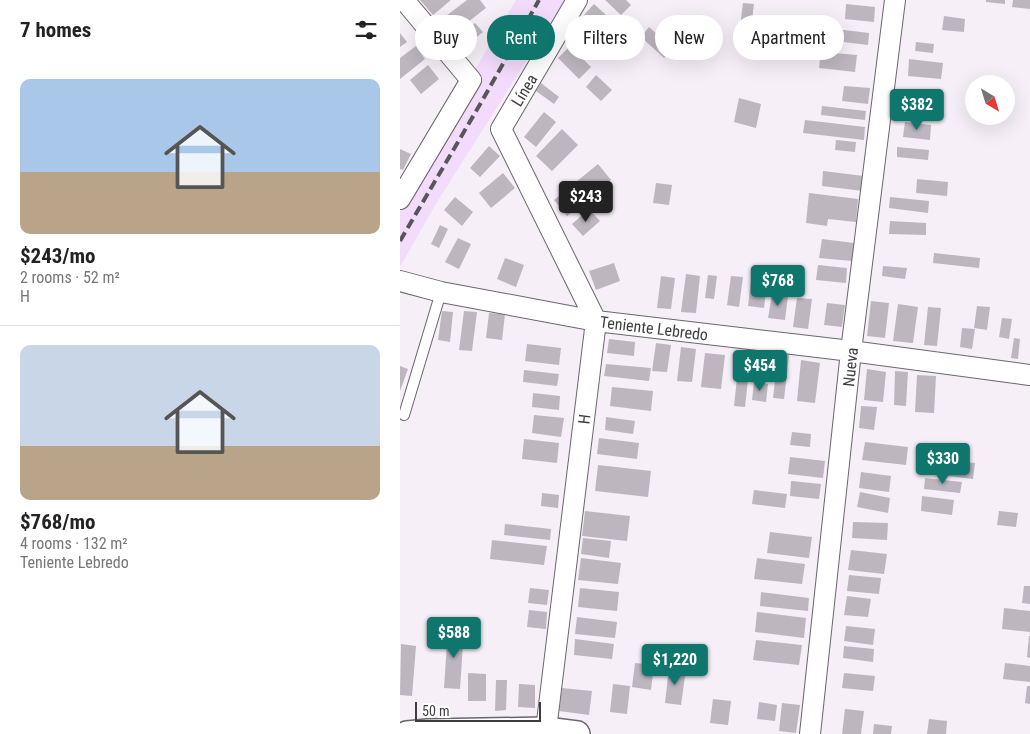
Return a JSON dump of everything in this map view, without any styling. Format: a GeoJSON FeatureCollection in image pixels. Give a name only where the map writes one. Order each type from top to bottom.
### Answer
{"type":"FeatureCollection","features":[{"type":"Feature","properties":{"kind":"street"},"geometry":{"type":"LineString","coordinates":[[400,199],[471,80],[404,0]]}},
{"type":"Feature","properties":{"kind":"street","name":"Línea"},"geometry":{"type":"LineString","coordinates":[[577,0],[501,128],[596,321]]}},
{"type":"Feature","properties":{"kind":"street","name":"Nueva"},"geometry":{"type":"LineString","coordinates":[[810,734],[851,351],[895,0]]}},
{"type":"Feature","properties":{"kind":"street","name":"Teniente Lebredo"},"geometry":{"type":"LineString","coordinates":[[400,281],[441,292],[596,321],[851,351],[1030,375]]}},
{"type":"Feature","properties":{"kind":"street","name":"H"},"geometry":{"type":"LineString","coordinates":[[546,730],[596,321]]}},
{"type":"Feature","properties":{"kind":"street"},"geometry":{"type":"LineString","coordinates":[[421,733],[546,730],[578,734]]}},
{"type":"Feature","properties":{"kind":"lane"},"geometry":{"type":"LineString","coordinates":[[404,415],[441,292]]}},
{"type":"Feature","properties":{"kind":"shaded area"},"geometry":{"type":"Polygon","coordinates":[[[516,0],[565,0],[555,16],[507,15],[516,0]]]}},
{"type":"Feature","properties":{"kind":"shaded area"},"geometry":{"type":"Polygon","coordinates":[[[487,49],[487,60],[527,60],[437,202],[400,267],[400,197],[487,49]]]}},
{"type":"Feature","properties":{"kind":"building"},"geometry":{"type":"Polygon","coordinates":[[[420,0],[451,0],[433,15],[420,0]]]}},
{"type":"Feature","properties":{"kind":"building"},"geometry":{"type":"Polygon","coordinates":[[[467,0],[480,0],[486,8],[477,15],[447,15],[467,0]]]}},
{"type":"Feature","properties":{"kind":"building"},"geometry":{"type":"Polygon","coordinates":[[[605,0],[626,0],[631,5],[621,15],[605,0]]]}},
{"type":"Feature","properties":{"kind":"building"},"geometry":{"type":"Polygon","coordinates":[[[986,0],[1005,0],[1005,4],[986,2],[986,0]]]}},
{"type":"Feature","properties":{"kind":"building"},"geometry":{"type":"Polygon","coordinates":[[[1013,0],[1030,0],[1030,9],[1012,7],[1013,0]]]}},
{"type":"Feature","properties":{"kind":"building"},"geometry":{"type":"Polygon","coordinates":[[[743,3],[754,4],[753,15],[742,15],[743,3]]]}},
{"type":"Feature","properties":{"kind":"building"},"geometry":{"type":"Polygon","coordinates":[[[594,4],[606,15],[584,15],[594,4]]]}},
{"type":"Feature","properties":{"kind":"building"},"geometry":{"type":"Polygon","coordinates":[[[846,4],[875,7],[874,22],[845,19],[846,4]]]}},
{"type":"Feature","properties":{"kind":"building"},"geometry":{"type":"Polygon","coordinates":[[[944,16],[965,19],[964,32],[942,30],[944,16]]]}},
{"type":"Feature","properties":{"kind":"building"},"geometry":{"type":"Polygon","coordinates":[[[477,25],[483,32],[477,37],[477,25]]]}},
{"type":"Feature","properties":{"kind":"building"},"geometry":{"type":"Polygon","coordinates":[[[649,27],[655,32],[655,50],[645,41],[645,32],[649,27]]]}},
{"type":"Feature","properties":{"kind":"building"},"geometry":{"type":"Polygon","coordinates":[[[844,30],[869,33],[868,45],[844,42],[844,30]]]}},
{"type":"Feature","properties":{"kind":"building"},"geometry":{"type":"Polygon","coordinates":[[[400,33],[407,42],[400,47],[400,33]]]}},
{"type":"Feature","properties":{"kind":"building"},"geometry":{"type":"Polygon","coordinates":[[[916,42],[934,44],[933,53],[915,51],[916,42]]]}},
{"type":"Feature","properties":{"kind":"building"},"geometry":{"type":"Polygon","coordinates":[[[415,47],[415,60],[424,60],[400,79],[400,58],[415,47]]]}},
{"type":"Feature","properties":{"kind":"building"},"geometry":{"type":"Polygon","coordinates":[[[565,51],[565,60],[584,60],[591,67],[579,79],[558,58],[565,51]]]}},
{"type":"Feature","properties":{"kind":"building"},"geometry":{"type":"Polygon","coordinates":[[[844,54],[857,55],[855,72],[819,68],[820,60],[844,60],[844,54]]]}},
{"type":"Feature","properties":{"kind":"building"},"geometry":{"type":"Polygon","coordinates":[[[909,59],[943,63],[941,79],[908,76],[909,59]]]}},
{"type":"Feature","properties":{"kind":"building"},"geometry":{"type":"Polygon","coordinates":[[[428,65],[439,79],[421,94],[410,80],[428,65]]]}},
{"type":"Feature","properties":{"kind":"building"},"geometry":{"type":"Polygon","coordinates":[[[596,75],[612,90],[601,101],[586,87],[596,75]]]}},
{"type":"Feature","properties":{"kind":"building"},"geometry":{"type":"Polygon","coordinates":[[[541,83],[559,97],[554,104],[536,91],[541,83]]]}},
{"type":"Feature","properties":{"kind":"building"},"geometry":{"type":"Polygon","coordinates":[[[844,86],[870,88],[868,104],[842,101],[844,86]]]}},
{"type":"Feature","properties":{"kind":"building"},"geometry":{"type":"Polygon","coordinates":[[[739,98],[761,104],[756,128],[734,122],[739,98]]]}},
{"type":"Feature","properties":{"kind":"building"},"geometry":{"type":"Polygon","coordinates":[[[822,106],[866,111],[865,120],[821,115],[822,106]]]}},
{"type":"Feature","properties":{"kind":"building"},"geometry":{"type":"Polygon","coordinates":[[[544,112],[556,122],[536,147],[524,137],[544,112]]]}},
{"type":"Feature","properties":{"kind":"building"},"geometry":{"type":"Polygon","coordinates":[[[805,120],[865,127],[864,140],[803,133],[805,120]]]}},
{"type":"Feature","properties":{"kind":"building"},"geometry":{"type":"Polygon","coordinates":[[[905,122],[931,125],[930,140],[903,137],[905,122]]]}},
{"type":"Feature","properties":{"kind":"building"},"geometry":{"type":"Polygon","coordinates":[[[562,129],[578,145],[552,171],[536,156],[562,129]]]}},
{"type":"Feature","properties":{"kind":"building"},"geometry":{"type":"Polygon","coordinates":[[[836,140],[856,142],[855,152],[835,150],[836,140]]]}},
{"type":"Feature","properties":{"kind":"building"},"geometry":{"type":"Polygon","coordinates":[[[489,146],[500,156],[480,177],[470,168],[489,146]]]}},
{"type":"Feature","properties":{"kind":"building"},"geometry":{"type":"Polygon","coordinates":[[[897,147],[929,150],[928,160],[897,157],[897,147]]]}},
{"type":"Feature","properties":{"kind":"building"},"geometry":{"type":"Polygon","coordinates":[[[400,149],[411,154],[403,170],[400,169],[400,149]]]}},
{"type":"Feature","properties":{"kind":"building"},"geometry":{"type":"Polygon","coordinates":[[[598,164],[611,180],[567,216],[554,200],[598,164]]]}},
{"type":"Feature","properties":{"kind":"building"},"geometry":{"type":"Polygon","coordinates":[[[823,171],[864,176],[863,191],[822,186],[823,171]]]}},
{"type":"Feature","properties":{"kind":"building"},"geometry":{"type":"Polygon","coordinates":[[[503,173],[515,188],[491,208],[479,193],[503,173]]]}},
{"type":"Feature","properties":{"kind":"building"},"geometry":{"type":"Polygon","coordinates":[[[917,179],[948,182],[947,196],[916,193],[917,179]]]}},
{"type":"Feature","properties":{"kind":"building"},"geometry":{"type":"Polygon","coordinates":[[[656,183],[672,185],[669,205],[653,203],[656,183]]]}},
{"type":"Feature","properties":{"kind":"building"},"geometry":{"type":"Polygon","coordinates":[[[809,193],[858,199],[856,222],[828,219],[827,226],[806,223],[809,193]]]}},
{"type":"Feature","properties":{"kind":"building"},"geometry":{"type":"Polygon","coordinates":[[[455,197],[473,212],[462,226],[444,210],[455,197]]]}},
{"type":"Feature","properties":{"kind":"building"},"geometry":{"type":"Polygon","coordinates":[[[890,197],[929,201],[928,213],[889,208],[890,197]]]}},
{"type":"Feature","properties":{"kind":"building"},"geometry":{"type":"Polygon","coordinates":[[[589,209],[600,221],[583,236],[572,224],[589,209]]]}},
{"type":"Feature","properties":{"kind":"building"},"geometry":{"type":"Polygon","coordinates":[[[890,221],[926,223],[926,235],[889,234],[890,221]]]}},
{"type":"Feature","properties":{"kind":"building"},"geometry":{"type":"Polygon","coordinates":[[[440,225],[448,229],[439,248],[431,244],[440,225]]]}},
{"type":"Feature","properties":{"kind":"building"},"geometry":{"type":"Polygon","coordinates":[[[458,238],[471,244],[459,269],[445,262],[458,238]]]}},
{"type":"Feature","properties":{"kind":"building"},"geometry":{"type":"Polygon","coordinates":[[[822,239],[854,243],[852,261],[819,258],[822,239]]]}},
{"type":"Feature","properties":{"kind":"building"},"geometry":{"type":"Polygon","coordinates":[[[934,253],[980,258],[979,268],[933,263],[934,253]]]}},
{"type":"Feature","properties":{"kind":"building"},"geometry":{"type":"Polygon","coordinates":[[[505,258],[524,265],[516,287],[497,279],[505,258]]]}},
{"type":"Feature","properties":{"kind":"building"},"geometry":{"type":"Polygon","coordinates":[[[614,263],[620,281],[596,290],[589,271],[614,263]]]}},
{"type":"Feature","properties":{"kind":"building"},"geometry":{"type":"Polygon","coordinates":[[[818,265],[847,268],[846,283],[816,280],[818,265]]]}},
{"type":"Feature","properties":{"kind":"building"},"geometry":{"type":"Polygon","coordinates":[[[883,266],[907,268],[905,279],[882,276],[883,266]]]}},
{"type":"Feature","properties":{"kind":"building"},"geometry":{"type":"Polygon","coordinates":[[[752,271],[768,273],[764,308],[748,306],[752,271]]]}},
{"type":"Feature","properties":{"kind":"building"},"geometry":{"type":"Polygon","coordinates":[[[686,274],[700,276],[696,313],[681,312],[686,274]]]}},
{"type":"Feature","properties":{"kind":"building"},"geometry":{"type":"Polygon","coordinates":[[[708,275],[717,276],[714,299],[705,298],[708,275]]]}},
{"type":"Feature","properties":{"kind":"building"},"geometry":{"type":"Polygon","coordinates":[[[661,276],[675,278],[671,309],[657,308],[661,276]]]}},
{"type":"Feature","properties":{"kind":"building"},"geometry":{"type":"Polygon","coordinates":[[[731,276],[743,277],[739,307],[727,305],[731,276]]]}},
{"type":"Feature","properties":{"kind":"building"},"geometry":{"type":"Polygon","coordinates":[[[772,294],[788,296],[785,320],[768,318],[772,294]]]}},
{"type":"Feature","properties":{"kind":"building"},"geometry":{"type":"Polygon","coordinates":[[[797,298],[812,299],[808,329],[793,327],[797,298]]]}},
{"type":"Feature","properties":{"kind":"building"},"geometry":{"type":"Polygon","coordinates":[[[871,301],[889,303],[885,338],[867,336],[871,301]]]}},
{"type":"Feature","properties":{"kind":"building"},"geometry":{"type":"Polygon","coordinates":[[[827,303],[845,305],[842,327],[824,325],[827,303]]]}},
{"type":"Feature","properties":{"kind":"building"},"geometry":{"type":"Polygon","coordinates":[[[898,304],[918,307],[913,343],[893,341],[898,304]]]}},
{"type":"Feature","properties":{"kind":"building"},"geometry":{"type":"Polygon","coordinates":[[[977,306],[990,307],[987,330],[974,328],[977,306]]]}},
{"type":"Feature","properties":{"kind":"building"},"geometry":{"type":"Polygon","coordinates":[[[928,307],[941,308],[937,346],[924,345],[928,307]]]}},
{"type":"Feature","properties":{"kind":"building"},"geometry":{"type":"Polygon","coordinates":[[[442,311],[453,312],[450,342],[438,340],[442,311]]]}},
{"type":"Feature","properties":{"kind":"building"},"geometry":{"type":"Polygon","coordinates":[[[464,311],[477,312],[472,351],[459,350],[464,311]]]}},
{"type":"Feature","properties":{"kind":"building"},"geometry":{"type":"Polygon","coordinates":[[[489,313],[505,314],[502,340],[486,338],[489,313]]]}},
{"type":"Feature","properties":{"kind":"building"},"geometry":{"type":"Polygon","coordinates":[[[1002,318],[1012,319],[1009,339],[999,337],[1002,318]]]}},
{"type":"Feature","properties":{"kind":"building"},"geometry":{"type":"Polygon","coordinates":[[[962,328],[975,329],[972,349],[960,347],[962,328]]]}},
{"type":"Feature","properties":{"kind":"building"},"geometry":{"type":"Polygon","coordinates":[[[1014,338],[1020,339],[1018,359],[1011,358],[1014,338]]]}},
{"type":"Feature","properties":{"kind":"building"},"geometry":{"type":"Polygon","coordinates":[[[609,339],[635,342],[634,356],[607,353],[609,339]]]}},
{"type":"Feature","properties":{"kind":"building"},"geometry":{"type":"Polygon","coordinates":[[[656,343],[671,345],[667,372],[652,371],[656,343]]]}},
{"type":"Feature","properties":{"kind":"building"},"geometry":{"type":"Polygon","coordinates":[[[527,344],[561,348],[559,365],[525,361],[527,344]]]}},
{"type":"Feature","properties":{"kind":"building"},"geometry":{"type":"Polygon","coordinates":[[[681,347],[696,349],[692,382],[677,381],[681,347]]]}},
{"type":"Feature","properties":{"kind":"building"},"geometry":{"type":"Polygon","coordinates":[[[705,353],[725,355],[721,389],[701,387],[705,353]]]}},
{"type":"Feature","properties":{"kind":"building"},"geometry":{"type":"Polygon","coordinates":[[[778,353],[789,355],[784,399],[773,398],[778,353]]]}},
{"type":"Feature","properties":{"kind":"building"},"geometry":{"type":"Polygon","coordinates":[[[801,360],[820,363],[815,403],[797,401],[801,360]]]}},
{"type":"Feature","properties":{"kind":"building"},"geometry":{"type":"Polygon","coordinates":[[[606,364],[651,368],[649,381],[604,376],[606,364]]]}},
{"type":"Feature","properties":{"kind":"building"},"geometry":{"type":"Polygon","coordinates":[[[400,366],[408,369],[400,391],[400,366]]]}},
{"type":"Feature","properties":{"kind":"building"},"geometry":{"type":"Polygon","coordinates":[[[867,369],[886,372],[883,402],[864,400],[867,369]]]}},
{"type":"Feature","properties":{"kind":"building"},"geometry":{"type":"Polygon","coordinates":[[[524,370],[559,374],[557,386],[523,382],[524,370]]]}},
{"type":"Feature","properties":{"kind":"building"},"geometry":{"type":"Polygon","coordinates":[[[895,371],[908,372],[906,406],[894,405],[895,371]]]}},
{"type":"Feature","properties":{"kind":"building"},"geometry":{"type":"Polygon","coordinates":[[[917,375],[936,376],[934,413],[915,412],[917,375]]]}},
{"type":"Feature","properties":{"kind":"building"},"geometry":{"type":"Polygon","coordinates":[[[737,378],[748,380],[745,407],[734,406],[737,378]]]}},
{"type":"Feature","properties":{"kind":"building"},"geometry":{"type":"Polygon","coordinates":[[[754,382],[768,384],[766,402],[752,400],[754,382]]]}},
{"type":"Feature","properties":{"kind":"building"},"geometry":{"type":"Polygon","coordinates":[[[612,387],[653,391],[651,411],[610,406],[612,387]]]}},
{"type":"Feature","properties":{"kind":"building"},"geometry":{"type":"Polygon","coordinates":[[[533,393],[560,396],[559,410],[532,407],[533,393]]]}},
{"type":"Feature","properties":{"kind":"building"},"geometry":{"type":"Polygon","coordinates":[[[861,406],[877,407],[874,430],[859,428],[861,406]]]}},
{"type":"Feature","properties":{"kind":"building"},"geometry":{"type":"Polygon","coordinates":[[[534,415],[564,418],[561,437],[532,433],[534,415]]]}},
{"type":"Feature","properties":{"kind":"building"},"geometry":{"type":"Polygon","coordinates":[[[606,417],[635,421],[633,434],[605,430],[606,417]]]}},
{"type":"Feature","properties":{"kind":"building"},"geometry":{"type":"Polygon","coordinates":[[[792,432],[811,434],[810,447],[790,445],[792,432]]]}},
{"type":"Feature","properties":{"kind":"building"},"geometry":{"type":"Polygon","coordinates":[[[599,438],[639,443],[637,459],[597,454],[599,438]]]}},
{"type":"Feature","properties":{"kind":"building"},"geometry":{"type":"Polygon","coordinates":[[[524,439],[559,443],[557,463],[522,459],[524,439]]]}},
{"type":"Feature","properties":{"kind":"building"},"geometry":{"type":"Polygon","coordinates":[[[865,442],[908,447],[906,465],[862,460],[865,442]]]}},
{"type":"Feature","properties":{"kind":"building"},"geometry":{"type":"Polygon","coordinates":[[[790,457],[825,461],[823,478],[788,474],[790,457]]]}},
{"type":"Feature","properties":{"kind":"building"},"geometry":{"type":"Polygon","coordinates":[[[918,457],[975,463],[973,479],[916,472],[918,457]]]}},
{"type":"Feature","properties":{"kind":"building"},"geometry":{"type":"Polygon","coordinates":[[[598,465],[651,471],[648,497],[595,491],[598,465]]]}},
{"type":"Feature","properties":{"kind":"building"},"geometry":{"type":"Polygon","coordinates":[[[861,472],[891,476],[889,492],[859,488],[861,472]]]}},
{"type":"Feature","properties":{"kind":"building"},"geometry":{"type":"Polygon","coordinates":[[[925,478],[962,482],[960,493],[924,489],[925,478]]]}},
{"type":"Feature","properties":{"kind":"building"},"geometry":{"type":"Polygon","coordinates":[[[791,481],[821,484],[819,499],[790,496],[791,481]]]}},
{"type":"Feature","properties":{"kind":"building"},"geometry":{"type":"Polygon","coordinates":[[[754,490],[787,494],[785,508],[752,504],[754,490]]]}},
{"type":"Feature","properties":{"kind":"building"},"geometry":{"type":"Polygon","coordinates":[[[860,492],[890,498],[888,513],[857,507],[860,492]]]}},
{"type":"Feature","properties":{"kind":"building"},"geometry":{"type":"Polygon","coordinates":[[[542,493],[559,495],[558,508],[541,506],[542,493]]]}},
{"type":"Feature","properties":{"kind":"building"},"geometry":{"type":"Polygon","coordinates":[[[922,496],[954,500],[952,515],[921,511],[922,496]]]}},
{"type":"Feature","properties":{"kind":"building"},"geometry":{"type":"Polygon","coordinates":[[[585,511],[630,516],[627,541],[582,536],[585,511]]]}},
{"type":"Feature","properties":{"kind":"building"},"geometry":{"type":"Polygon","coordinates":[[[999,511],[1018,513],[1016,527],[997,525],[999,511]]]}},
{"type":"Feature","properties":{"kind":"building"},"geometry":{"type":"Polygon","coordinates":[[[853,522],[888,523],[887,540],[852,538],[853,522]]]}},
{"type":"Feature","properties":{"kind":"building"},"geometry":{"type":"Polygon","coordinates":[[[505,524],[551,529],[550,540],[504,535],[505,524]]]}},
{"type":"Feature","properties":{"kind":"building"},"geometry":{"type":"Polygon","coordinates":[[[770,532],[812,537],[809,558],[767,553],[770,532]]]}},
{"type":"Feature","properties":{"kind":"building"},"geometry":{"type":"Polygon","coordinates":[[[583,538],[611,541],[609,558],[581,554],[583,538]]]}},
{"type":"Feature","properties":{"kind":"building"},"geometry":{"type":"Polygon","coordinates":[[[492,540],[547,546],[544,565],[490,559],[492,540]]]}},
{"type":"Feature","properties":{"kind":"building"},"geometry":{"type":"Polygon","coordinates":[[[851,550],[887,554],[884,574],[848,570],[851,550]]]}},
{"type":"Feature","properties":{"kind":"building"},"geometry":{"type":"Polygon","coordinates":[[[581,558],[621,563],[618,584],[578,580],[581,558]]]}},
{"type":"Feature","properties":{"kind":"building"},"geometry":{"type":"Polygon","coordinates":[[[757,558],[805,564],[802,584],[754,579],[757,558]]]}},
{"type":"Feature","properties":{"kind":"building"},"geometry":{"type":"Polygon","coordinates":[[[849,575],[881,578],[879,594],[847,591],[849,575]]]}},
{"type":"Feature","properties":{"kind":"building"},"geometry":{"type":"Polygon","coordinates":[[[1024,586],[1030,586],[1030,604],[1022,603],[1024,586]]]}},
{"type":"Feature","properties":{"kind":"building"},"geometry":{"type":"Polygon","coordinates":[[[530,588],[549,590],[547,605],[528,603],[530,588]]]}},
{"type":"Feature","properties":{"kind":"building"},"geometry":{"type":"Polygon","coordinates":[[[580,588],[619,592],[617,611],[578,607],[580,588]]]}},
{"type":"Feature","properties":{"kind":"building"},"geometry":{"type":"Polygon","coordinates":[[[761,592],[809,598],[808,611],[760,606],[761,592]]]}},
{"type":"Feature","properties":{"kind":"building"},"geometry":{"type":"Polygon","coordinates":[[[847,596],[871,599],[868,617],[844,615],[847,596]]]}},
{"type":"Feature","properties":{"kind":"building"},"geometry":{"type":"Polygon","coordinates":[[[1004,608],[1030,611],[1030,632],[1002,629],[1004,608]]]}},
{"type":"Feature","properties":{"kind":"building"},"geometry":{"type":"Polygon","coordinates":[[[529,610],[547,612],[546,629],[527,627],[529,610]]]}},
{"type":"Feature","properties":{"kind":"building"},"geometry":{"type":"Polygon","coordinates":[[[757,612],[806,618],[804,638],[755,632],[757,612]]]}},
{"type":"Feature","properties":{"kind":"building"},"geometry":{"type":"Polygon","coordinates":[[[577,617],[617,622],[615,638],[575,634],[577,617]]]}},
{"type":"Feature","properties":{"kind":"building"},"geometry":{"type":"Polygon","coordinates":[[[846,626],[875,629],[873,645],[844,641],[846,626]]]}},
{"type":"Feature","properties":{"kind":"building"},"geometry":{"type":"Polygon","coordinates":[[[448,628],[464,629],[460,689],[444,688],[448,628]]]}},
{"type":"Feature","properties":{"kind":"building"},"geometry":{"type":"Polygon","coordinates":[[[1030,636],[1030,658],[1027,657],[1030,636]]]}},
{"type":"Feature","properties":{"kind":"building"},"geometry":{"type":"Polygon","coordinates":[[[575,639],[614,644],[612,659],[574,655],[575,639]]]}},
{"type":"Feature","properties":{"kind":"building"},"geometry":{"type":"Polygon","coordinates":[[[756,640],[802,645],[799,665],[753,660],[756,640]]]}},
{"type":"Feature","properties":{"kind":"building"},"geometry":{"type":"Polygon","coordinates":[[[401,644],[416,646],[412,696],[400,695],[401,644]]]}},
{"type":"Feature","properties":{"kind":"building"},"geometry":{"type":"Polygon","coordinates":[[[844,646],[874,649],[873,662],[843,658],[844,646]]]}},
{"type":"Feature","properties":{"kind":"building"},"geometry":{"type":"Polygon","coordinates":[[[635,663],[654,665],[651,690],[632,687],[635,663]]]}},
{"type":"Feature","properties":{"kind":"building"},"geometry":{"type":"Polygon","coordinates":[[[1005,663],[1030,666],[1030,682],[1003,679],[1005,663]]]}},
{"type":"Feature","properties":{"kind":"building"},"geometry":{"type":"Polygon","coordinates":[[[669,667],[686,669],[681,705],[665,703],[669,667]]]}},
{"type":"Feature","properties":{"kind":"building"},"geometry":{"type":"Polygon","coordinates":[[[468,673],[486,674],[486,701],[468,701],[468,673]]]}},
{"type":"Feature","properties":{"kind":"building"},"geometry":{"type":"Polygon","coordinates":[[[844,673],[875,676],[873,691],[842,688],[844,673]]]}},
{"type":"Feature","properties":{"kind":"building"},"geometry":{"type":"Polygon","coordinates":[[[496,680],[507,680],[506,710],[495,711],[496,680]]]}},
{"type":"Feature","properties":{"kind":"building"},"geometry":{"type":"Polygon","coordinates":[[[519,684],[535,685],[535,708],[518,707],[519,684]]]}},
{"type":"Feature","properties":{"kind":"building"},"geometry":{"type":"Polygon","coordinates":[[[613,684],[630,686],[627,714],[610,712],[613,684]]]}},
{"type":"Feature","properties":{"kind":"building"},"geometry":{"type":"Polygon","coordinates":[[[1027,686],[1030,686],[1030,704],[1025,703],[1027,686]]]}},
{"type":"Feature","properties":{"kind":"building"},"geometry":{"type":"Polygon","coordinates":[[[562,688],[592,691],[589,715],[559,711],[562,688]]]}},
{"type":"Feature","properties":{"kind":"building"},"geometry":{"type":"Polygon","coordinates":[[[713,699],[731,701],[728,725],[710,723],[713,699]]]}},
{"type":"Feature","properties":{"kind":"building"},"geometry":{"type":"Polygon","coordinates":[[[759,702],[777,705],[775,721],[757,719],[759,702]]]}},
{"type":"Feature","properties":{"kind":"building"},"geometry":{"type":"Polygon","coordinates":[[[782,703],[800,705],[796,733],[779,731],[782,703]]]}},
{"type":"Feature","properties":{"kind":"building"},"geometry":{"type":"Polygon","coordinates":[[[845,709],[864,711],[861,734],[842,734],[845,709]]]}},
{"type":"Feature","properties":{"kind":"building"},"geometry":{"type":"Polygon","coordinates":[[[929,719],[947,721],[946,734],[927,734],[929,719]]]}},
{"type":"Feature","properties":{"kind":"building"},"geometry":{"type":"Polygon","coordinates":[[[874,724],[892,726],[891,734],[873,734],[874,724]]]}},
{"type":"Feature","properties":{"kind":"railway"},"geometry":{"type":"LineString","coordinates":[[400,241],[539,0]]}}]}
